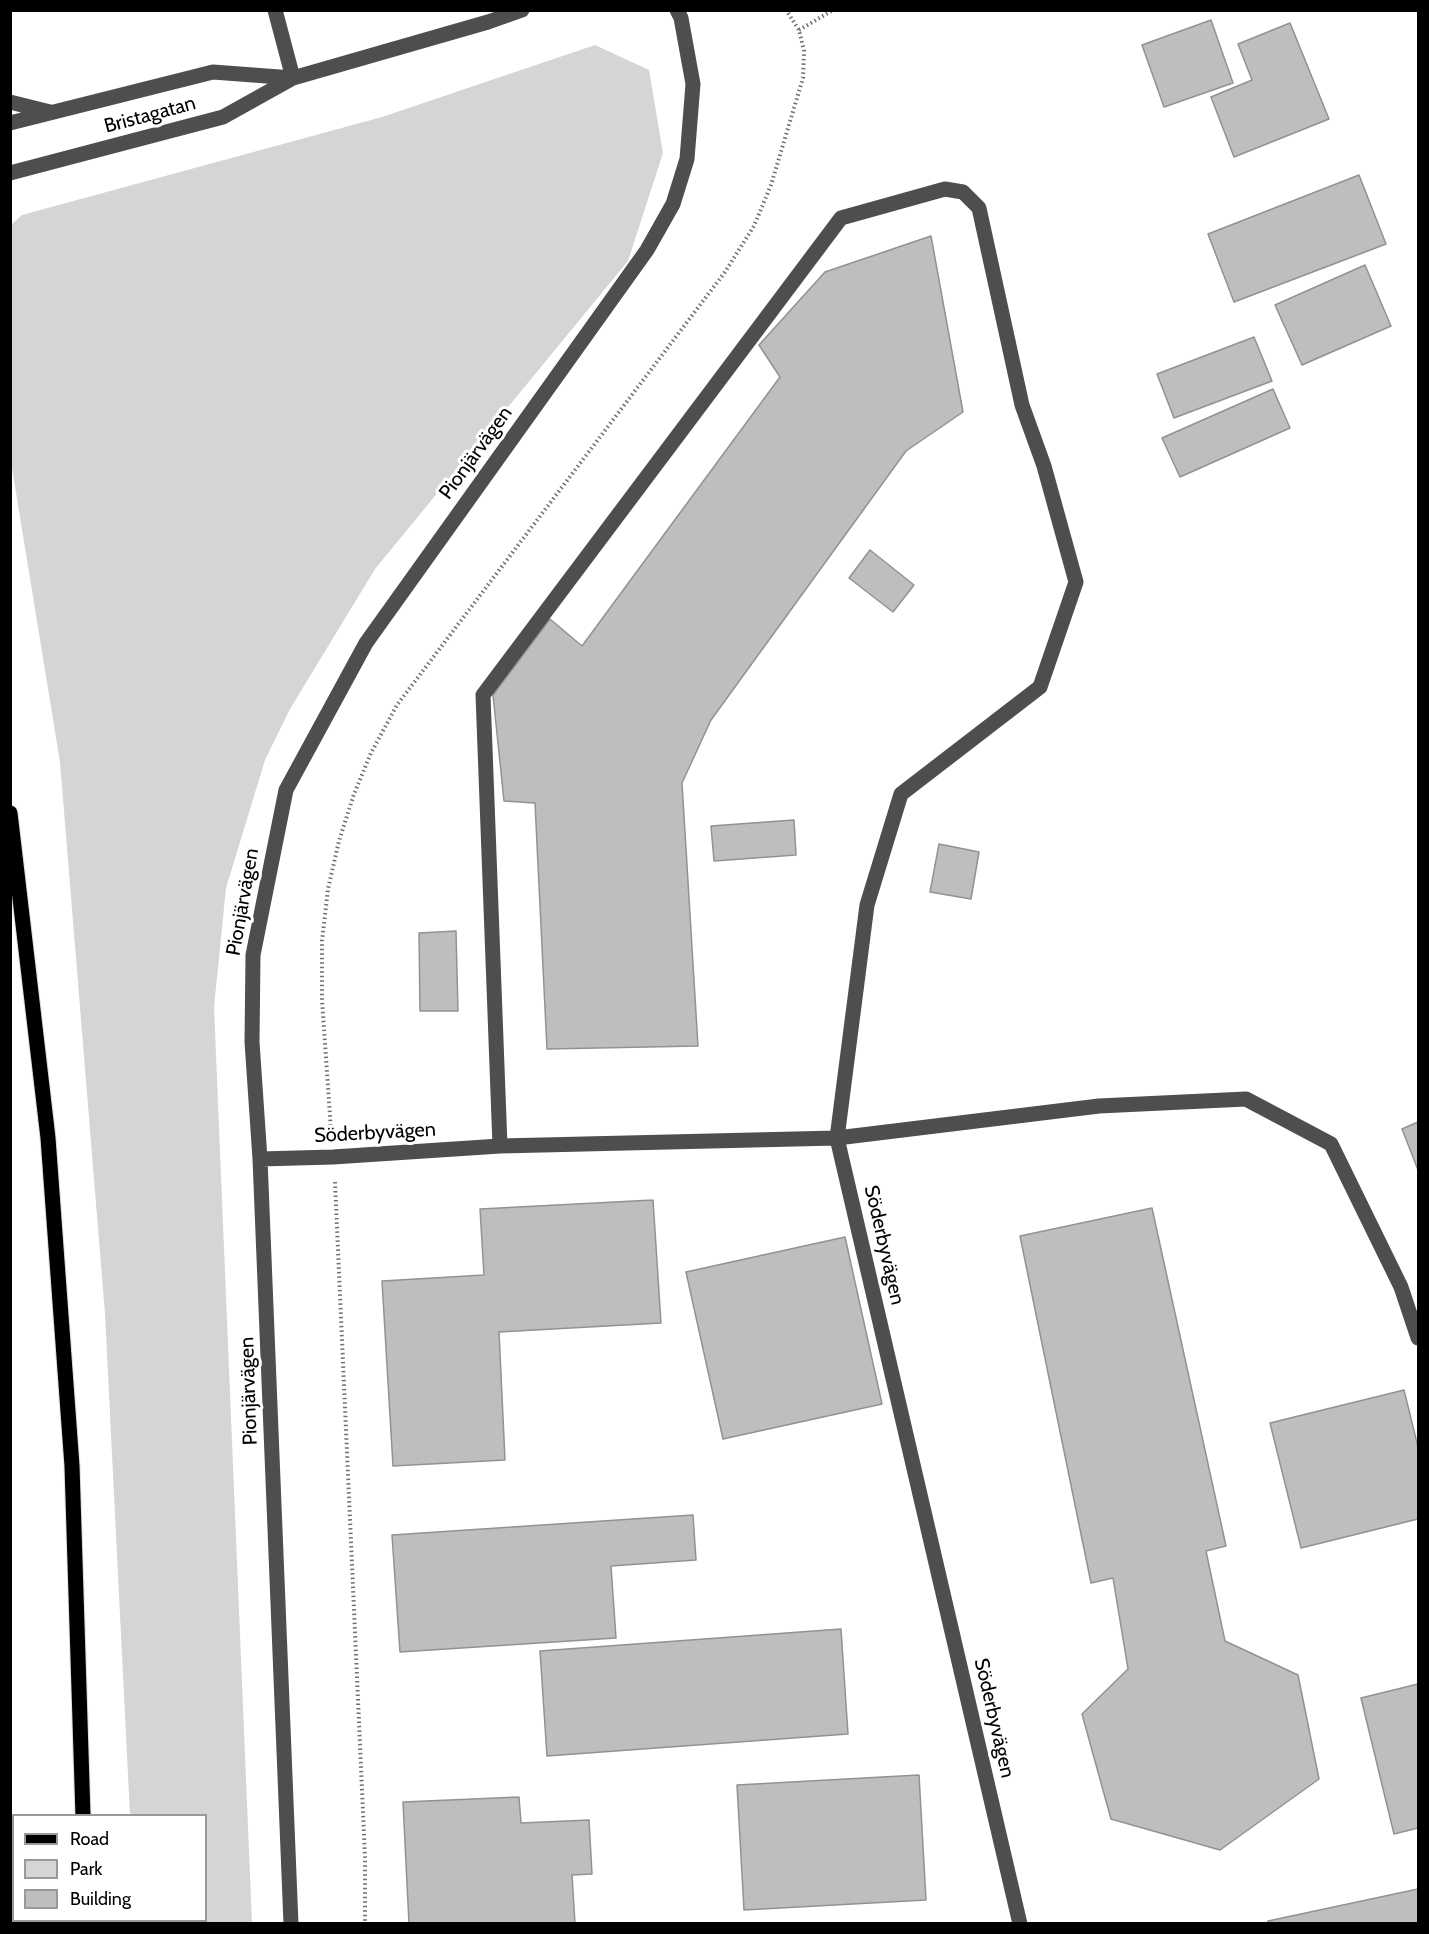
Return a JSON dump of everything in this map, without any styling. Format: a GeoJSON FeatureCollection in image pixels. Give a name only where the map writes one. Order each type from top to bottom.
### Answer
{"type":"FeatureCollection","features":[{"type":"Feature","properties":{"kind":"main road"},"geometry":{"type":"LineString","coordinates":[[10,813],[48,1138],[72,1466],[83,1814]]}},
{"type":"Feature","properties":{"kind":"street"},"geometry":{"type":"LineString","coordinates":[[275,10],[293,78]]}},
{"type":"Feature","properties":{"kind":"street","name":"Bristagatan"},"geometry":{"type":"LineString","coordinates":[[10,173],[223,117],[293,78],[488,22],[522,10]]}},
{"type":"Feature","properties":{"kind":"street","name":"Pionjärvägen"},"geometry":{"type":"LineString","coordinates":[[291,1923],[260,1159],[252,1042],[253,955],[286,790],[366,643],[647,249],[673,204],[687,159],[693,84],[681,18],[677,10]]}},
{"type":"Feature","properties":{"kind":"street","name":"Bristagatan"},"geometry":{"type":"LineString","coordinates":[[10,123],[213,72],[293,78]]}},
{"type":"Feature","properties":{"kind":"street"},"geometry":{"type":"LineString","coordinates":[[10,102],[53,112]]}},
{"type":"Feature","properties":{"kind":"street"},"geometry":{"type":"LineString","coordinates":[[500,1146],[483,694],[841,218],[945,189],[963,192],[979,208],[1022,405],[1044,466],[1076,582],[1040,687],[902,794],[867,905],[837,1138],[1099,1106],[1246,1099],[1331,1144],[1401,1287],[1419,1338]]}},
{"type":"Feature","properties":{"kind":"street","name":"Söderbyvägen"},"geometry":{"type":"LineString","coordinates":[[260,1159],[333,1157],[500,1146],[837,1138],[1020,1923]]}},
{"type":"Feature","properties":{"kind":"path"},"geometry":{"type":"LineString","coordinates":[[365,1923],[364,1845],[333,1157],[322,1000],[322,941],[328,890],[339,841],[354,794],[371,753],[397,705],[725,272],[754,226],[771,186],[803,78],[804,51],[799,30],[786,10]]}},
{"type":"Feature","properties":{"kind":"path"},"geometry":{"type":"LineString","coordinates":[[799,30],[833,10]]}},
{"type":"Feature","properties":{"kind":"green space"},"geometry":{"type":"Polygon","coordinates":[[[595,45],[649,70],[663,153],[628,261],[375,569],[290,709],[265,760],[226,888],[214,1007],[252,1923],[130,1923],[207,1922],[207,1814],[130,1814],[105,1314],[60,762],[11,462],[11,225],[22,215],[382,117],[595,45]]]}},
{"type":"Feature","properties":{"kind":"building"},"geometry":{"type":"Polygon","coordinates":[[[1211,20],[1233,83],[1164,107],[1142,45],[1211,20]]]}},
{"type":"Feature","properties":{"kind":"building"},"geometry":{"type":"Polygon","coordinates":[[[1290,23],[1329,119],[1234,157],[1211,97],[1252,80],[1238,44],[1290,23]]]}},
{"type":"Feature","properties":{"kind":"building"},"geometry":{"type":"Polygon","coordinates":[[[1359,175],[1386,244],[1234,302],[1208,234],[1359,175]]]}},
{"type":"Feature","properties":{"kind":"building"},"geometry":{"type":"Polygon","coordinates":[[[931,236],[963,412],[906,451],[711,720],[682,783],[698,1046],[547,1049],[535,803],[504,801],[493,695],[550,619],[582,646],[780,377],[759,345],[825,272],[931,236]]]}},
{"type":"Feature","properties":{"kind":"building"},"geometry":{"type":"Polygon","coordinates":[[[1365,265],[1391,326],[1302,365],[1275,305],[1365,265]]]}},
{"type":"Feature","properties":{"kind":"building"},"geometry":{"type":"Polygon","coordinates":[[[1254,337],[1272,381],[1174,418],[1157,374],[1254,337]]]}},
{"type":"Feature","properties":{"kind":"building"},"geometry":{"type":"Polygon","coordinates":[[[1273,389],[1290,428],[1180,477],[1162,438],[1273,389]]]}},
{"type":"Feature","properties":{"kind":"building"},"geometry":{"type":"Polygon","coordinates":[[[870,550],[914,585],[893,612],[849,578],[870,550]]]}},
{"type":"Feature","properties":{"kind":"building"},"geometry":{"type":"Polygon","coordinates":[[[794,820],[796,855],[714,861],[711,826],[794,820]]]}},
{"type":"Feature","properties":{"kind":"building"},"geometry":{"type":"Polygon","coordinates":[[[939,844],[979,852],[971,899],[930,892],[939,844]]]}},
{"type":"Feature","properties":{"kind":"building"},"geometry":{"type":"Polygon","coordinates":[[[456,931],[458,1011],[420,1011],[419,933],[456,931]]]}},
{"type":"Feature","properties":{"kind":"building"},"geometry":{"type":"Polygon","coordinates":[[[1418,1122],[1418,1170],[1402,1129],[1418,1122]]]}},
{"type":"Feature","properties":{"kind":"building"},"geometry":{"type":"Polygon","coordinates":[[[653,1200],[661,1323],[499,1332],[505,1460],[393,1466],[382,1281],[484,1275],[480,1209],[653,1200]]]}},
{"type":"Feature","properties":{"kind":"building"},"geometry":{"type":"Polygon","coordinates":[[[1152,1208],[1226,1546],[1206,1551],[1225,1641],[1298,1675],[1319,1779],[1220,1850],[1111,1819],[1082,1714],[1128,1669],[1113,1578],[1091,1583],[1020,1236],[1152,1208]]]}},
{"type":"Feature","properties":{"kind":"building"},"geometry":{"type":"Polygon","coordinates":[[[845,1237],[882,1404],[723,1439],[686,1272],[845,1237]]]}},
{"type":"Feature","properties":{"kind":"building"},"geometry":{"type":"Polygon","coordinates":[[[1404,1390],[1418,1447],[1418,1519],[1301,1548],[1270,1423],[1404,1390]]]}},
{"type":"Feature","properties":{"kind":"building"},"geometry":{"type":"Polygon","coordinates":[[[693,1515],[696,1560],[611,1566],[616,1638],[400,1652],[392,1535],[693,1515]]]}},
{"type":"Feature","properties":{"kind":"building"},"geometry":{"type":"Polygon","coordinates":[[[841,1629],[848,1734],[547,1756],[540,1651],[841,1629]]]}},
{"type":"Feature","properties":{"kind":"building"},"geometry":{"type":"Polygon","coordinates":[[[1418,1684],[1418,1828],[1394,1834],[1361,1698],[1418,1684]]]}},
{"type":"Feature","properties":{"kind":"building"},"geometry":{"type":"Polygon","coordinates":[[[919,1775],[926,1900],[744,1910],[737,1785],[919,1775]]]}},
{"type":"Feature","properties":{"kind":"building"},"geometry":{"type":"Polygon","coordinates":[[[519,1797],[521,1823],[589,1820],[592,1874],[572,1875],[575,1924],[409,1924],[403,1802],[519,1797]]]}},
{"type":"Feature","properties":{"kind":"building"},"geometry":{"type":"Polygon","coordinates":[[[1418,1889],[1418,1924],[1268,1924],[1268,1921],[1418,1889]]]}}]}
